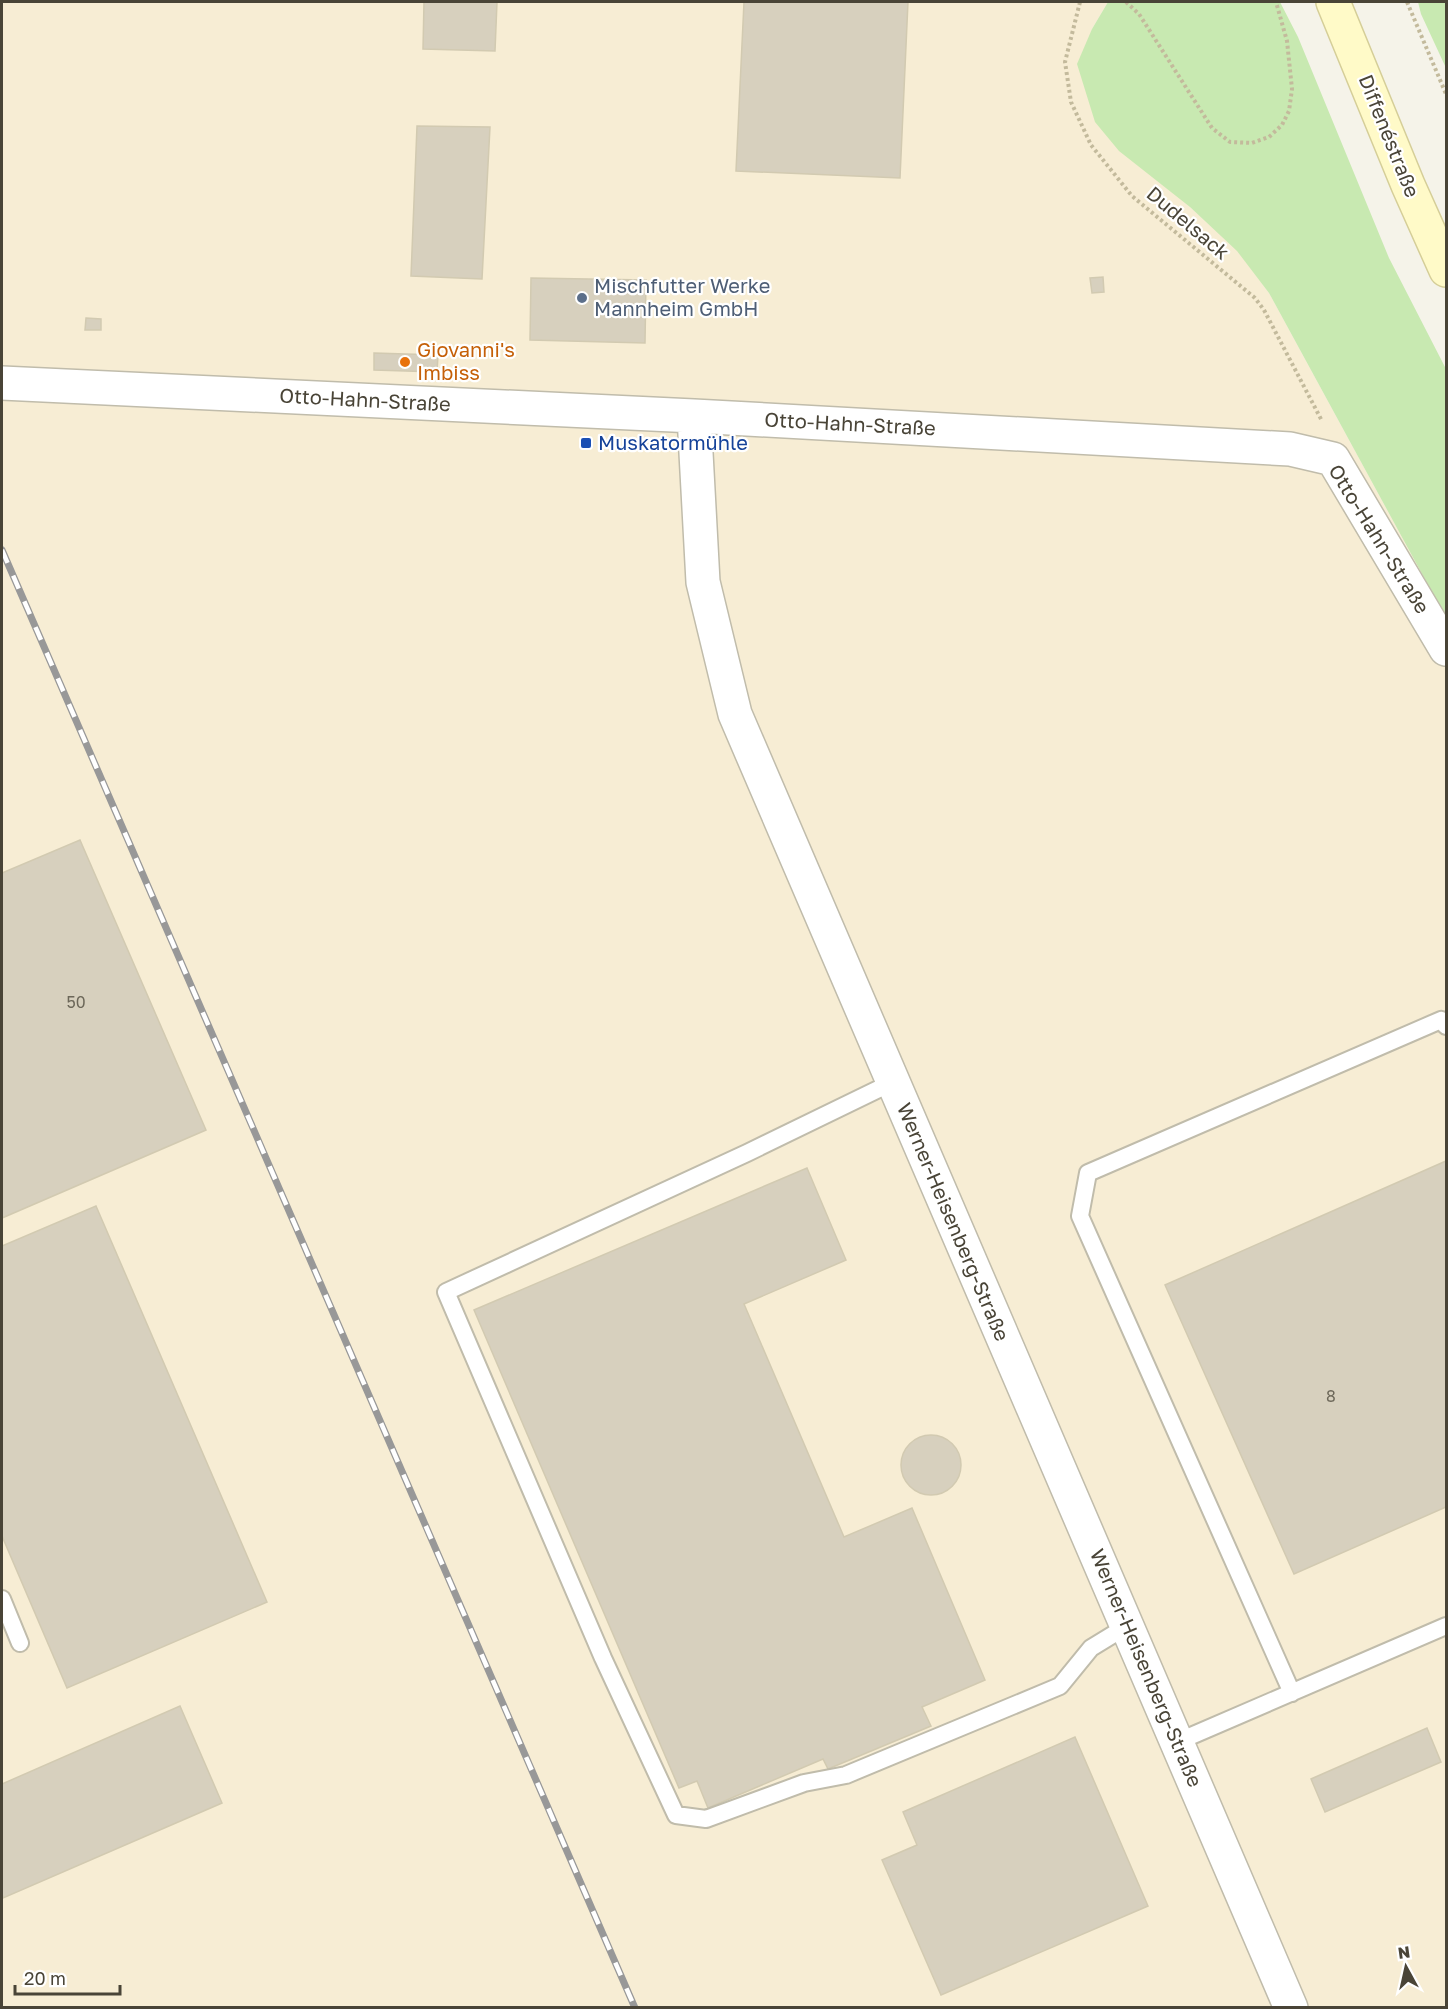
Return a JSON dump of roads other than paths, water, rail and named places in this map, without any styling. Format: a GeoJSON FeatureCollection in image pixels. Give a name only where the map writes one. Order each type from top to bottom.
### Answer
{"type":"FeatureCollection","features":[{"type":"Feature","properties":{"kind":"main road","name":"Diffenéstraße"},"geometry":{"type":"LineString","coordinates":[[1334,2],[1407,185],[1446,270]]}},
{"type":"Feature","properties":{"kind":"street","name":"Otto-Hahn-Straße"},"geometry":{"type":"LineString","coordinates":[[2,383],[694,416],[1290,449],[1333,459],[1446,649]]}},
{"type":"Feature","properties":{"kind":"street","name":"Werner-Heisenberg-Straße"},"geometry":{"type":"LineString","coordinates":[[694,416],[703,582],[735,714],[1291,2007]]}},
{"type":"Feature","properties":{"kind":"lane"},"geometry":{"type":"LineString","coordinates":[[1292,1693],[1080,1216],[1088,1173],[1441,1020],[1446,1026]]}},
{"type":"Feature","properties":{"kind":"lane"},"geometry":{"type":"LineString","coordinates":[[893,1082],[747,1153],[446,1292],[585,1615],[676,1815],[706,1819],[804,1783],[846,1775],[1060,1686],[1091,1648],[1127,1626]]}},
{"type":"Feature","properties":{"kind":"lane"},"geometry":{"type":"LineString","coordinates":[[2,1599],[20,1643]]}},
{"type":"Feature","properties":{"kind":"lane"},"geometry":{"type":"LineString","coordinates":[[1177,1743],[1446,1626]]}},
{"type":"Feature","properties":{"kind":"railway"},"geometry":{"type":"LineString","coordinates":[[2,550],[635,2008]]}},
{"type":"Feature","properties":{"kind":"place","name":"Mischfutter Werke Mannheim GmbH"},"geometry":{"type":"Point","coordinates":[582,298]}},
{"type":"Feature","properties":{"kind":"place","name":"Giovanni's Imbiss"},"geometry":{"type":"Point","coordinates":[405,362]}},
{"type":"Feature","properties":{"kind":"place","name":"Muskatormühle"},"geometry":{"type":"Point","coordinates":[586,443]}}]}
